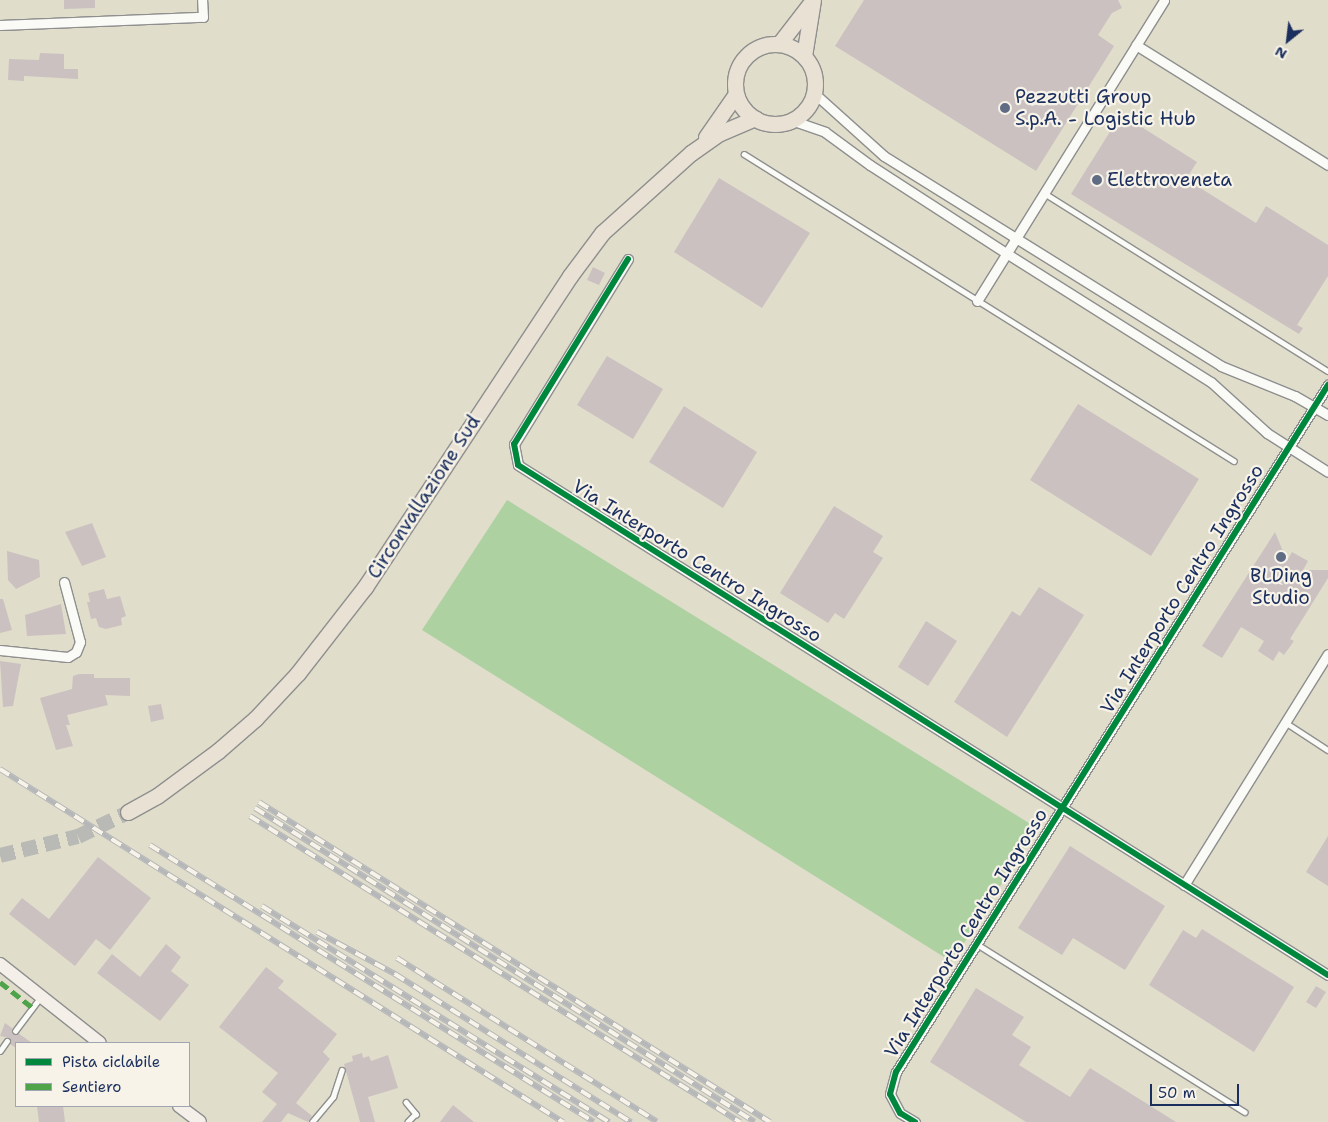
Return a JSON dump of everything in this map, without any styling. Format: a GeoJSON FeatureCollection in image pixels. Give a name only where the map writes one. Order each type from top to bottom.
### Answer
{"type":"FeatureCollection","features":[{"type":"Feature","properties":{"kind":"main road"},"geometry":{"type":"LineString","coordinates":[[779,44],[813,0]]}},
{"type":"Feature","properties":{"kind":"main road"},"geometry":{"type":"LineString","coordinates":[[804,56],[813,0]]}},
{"type":"Feature","properties":{"kind":"main road"},"geometry":{"type":"LineString","coordinates":[[779,44],[804,56],[813,73],[814,93],[806,109],[791,120],[773,124],[755,118],[740,104],[736,94],[737,72],[748,54],[757,48],[779,44]]}},
{"type":"Feature","properties":{"kind":"main road"},"geometry":{"type":"LineString","coordinates":[[691,152],[722,118],[736,94]]}},
{"type":"Feature","properties":{"kind":"main road"},"geometry":{"type":"LineString","coordinates":[[691,152],[720,133],[755,118]]}},
{"type":"Feature","properties":{"kind":"main road","name":"Circonvallazione Sud"},"geometry":{"type":"LineString","coordinates":[[128,812],[156,796],[218,751],[255,719],[298,673],[365,587],[587,252],[621,213],[691,152]]}},
{"type":"Feature","properties":{"kind":"main road"},"geometry":{"type":"LineString","coordinates":[[0,964],[99,1042]]}},
{"type":"Feature","properties":{"kind":"main road"},"geometry":{"type":"LineString","coordinates":[[180,1107],[200,1122]]}},
{"type":"Feature","properties":{"kind":"street"},"geometry":{"type":"LineString","coordinates":[[0,25],[203,17],[202,0]]}},
{"type":"Feature","properties":{"kind":"street"},"geometry":{"type":"LineString","coordinates":[[976,301],[1164,0]]}},
{"type":"Feature","properties":{"kind":"street"},"geometry":{"type":"LineString","coordinates":[[1136,45],[1328,165]]}},
{"type":"Feature","properties":{"kind":"street"},"geometry":{"type":"LineString","coordinates":[[814,93],[884,156],[1222,366],[1314,407],[1328,416]]}},
{"type":"Feature","properties":{"kind":"street"},"geometry":{"type":"LineString","coordinates":[[791,120],[825,132],[1006,253],[1211,382],[1267,433],[1328,472]]}},
{"type":"Feature","properties":{"kind":"street","name":"Via Interporto Centro Ingrosso"},"geometry":{"type":"LineString","coordinates":[[628,260],[514,444],[518,465],[1328,975]]}},
{"type":"Feature","properties":{"kind":"street","name":"Via Interporto Centro Ingrosso"},"geometry":{"type":"LineString","coordinates":[[915,1122],[900,1113],[890,1094],[896,1072],[1328,385]]}},
{"type":"Feature","properties":{"kind":"street"},"geometry":{"type":"LineString","coordinates":[[0,650],[68,657],[76,652],[80,642],[64,582]]}},
{"type":"Feature","properties":{"kind":"street"},"geometry":{"type":"LineString","coordinates":[[1184,885],[1328,654]]}},
{"type":"Feature","properties":{"kind":"lane","name":"Via Interporto Centro Ingrosso"},"geometry":{"type":"LineString","coordinates":[[744,154],[1234,461]]}},
{"type":"Feature","properties":{"kind":"lane"},"geometry":{"type":"LineString","coordinates":[[1044,193],[1328,371]]}},
{"type":"Feature","properties":{"kind":"lane"},"geometry":{"type":"LineString","coordinates":[[1285,722],[1328,750]]}},
{"type":"Feature","properties":{"kind":"lane","name":"Via Interporto Centro Ingrosso"},"geometry":{"type":"LineString","coordinates":[[977,944],[1245,1112]]}},
{"type":"Feature","properties":{"kind":"lane"},"geometry":{"type":"LineString","coordinates":[[16,1031],[41,997]]}},
{"type":"Feature","properties":{"kind":"lane"},"geometry":{"type":"LineString","coordinates":[[0,1051],[7,1041]]}},
{"type":"Feature","properties":{"kind":"lane"},"geometry":{"type":"LineString","coordinates":[[312,1122],[333,1097],[342,1070]]}},
{"type":"Feature","properties":{"kind":"lane"},"geometry":{"type":"LineString","coordinates":[[406,1102],[416,1114],[408,1122]]}},
{"type":"Feature","properties":{"kind":"green space"},"geometry":{"type":"Polygon","coordinates":[[[507,500],[1037,828],[952,962],[422,630],[507,500]]]}},
{"type":"Feature","properties":{"kind":"building"},"geometry":{"type":"Polygon","coordinates":[[[64,0],[95,0],[95,8],[64,9],[64,0]]]}},
{"type":"Feature","properties":{"kind":"building","name":"Pezzutti Group S.p.A. - Logistic Hub"},"geometry":{"type":"Polygon","coordinates":[[[864,0],[1118,0],[1122,8],[1112,13],[1098,35],[1114,46],[1036,171],[835,46],[864,0]]]}},
{"type":"Feature","properties":{"kind":"building"},"geometry":{"type":"Polygon","coordinates":[[[40,53],[64,54],[64,69],[78,69],[78,79],[24,76],[24,81],[8,80],[9,59],[39,60],[40,53]]]}},
{"type":"Feature","properties":{"kind":"building"},"geometry":{"type":"Polygon","coordinates":[[[1121,114],[1197,162],[1186,179],[1256,223],[1266,206],[1328,245],[1328,276],[1297,325],[1303,328],[1299,334],[1071,194],[1121,114]]]}},
{"type":"Feature","properties":{"kind":"building"},"geometry":{"type":"Polygon","coordinates":[[[719,178],[810,233],[762,308],[674,252],[719,178]]]}},
{"type":"Feature","properties":{"kind":"building"},"geometry":{"type":"Polygon","coordinates":[[[593,267],[605,273],[599,285],[587,280],[593,267]]]}},
{"type":"Feature","properties":{"kind":"building"},"geometry":{"type":"Polygon","coordinates":[[[607,356],[663,389],[633,439],[577,405],[607,356]]]}},
{"type":"Feature","properties":{"kind":"building"},"geometry":{"type":"Polygon","coordinates":[[[1078,404],[1199,479],[1151,556],[1030,480],[1078,404]]]}},
{"type":"Feature","properties":{"kind":"building"},"geometry":{"type":"Polygon","coordinates":[[[684,406],[757,452],[723,508],[649,462],[684,406]]]}},
{"type":"Feature","properties":{"kind":"building"},"geometry":{"type":"Polygon","coordinates":[[[834,506],[883,536],[873,552],[883,558],[844,619],[835,613],[828,623],[780,593],[834,506]]]}},
{"type":"Feature","properties":{"kind":"building"},"geometry":{"type":"Polygon","coordinates":[[[92,523],[106,557],[82,566],[65,532],[92,523]]]}},
{"type":"Feature","properties":{"kind":"building"},"geometry":{"type":"Polygon","coordinates":[[[1275,532],[1287,561],[1292,552],[1308,561],[1303,570],[1328,570],[1328,578],[1290,639],[1294,641],[1284,655],[1279,651],[1273,661],[1258,651],[1264,641],[1241,627],[1222,658],[1202,646],[1275,532]]]}},
{"type":"Feature","properties":{"kind":"building"},"geometry":{"type":"Polygon","coordinates":[[[7,551],[39,560],[40,577],[16,589],[8,580],[7,551]]]}},
{"type":"Feature","properties":{"kind":"building"},"geometry":{"type":"Polygon","coordinates":[[[1039,587],[1084,615],[1007,737],[954,702],[1012,611],[1020,616],[1039,587]]]}},
{"type":"Feature","properties":{"kind":"building"},"geometry":{"type":"Polygon","coordinates":[[[104,589],[107,599],[120,596],[126,616],[121,618],[122,625],[106,629],[99,627],[96,618],[91,619],[87,602],[90,602],[88,593],[104,589]]]}},
{"type":"Feature","properties":{"kind":"building"},"geometry":{"type":"Polygon","coordinates":[[[0,599],[3,599],[12,630],[0,633],[0,599]]]}},
{"type":"Feature","properties":{"kind":"building"},"geometry":{"type":"Polygon","coordinates":[[[61,604],[66,634],[27,636],[25,615],[61,604]]]}},
{"type":"Feature","properties":{"kind":"building"},"geometry":{"type":"Polygon","coordinates":[[[926,621],[957,641],[928,686],[898,667],[926,621]]]}},
{"type":"Feature","properties":{"kind":"building"},"geometry":{"type":"Polygon","coordinates":[[[0,661],[21,664],[13,706],[3,707],[0,661]]]}},
{"type":"Feature","properties":{"kind":"building"},"geometry":{"type":"Polygon","coordinates":[[[94,674],[94,678],[130,678],[130,696],[105,695],[108,705],[67,715],[70,725],[66,725],[73,746],[56,750],[40,698],[72,689],[73,676],[94,674]]]}},
{"type":"Feature","properties":{"kind":"building"},"geometry":{"type":"Polygon","coordinates":[[[161,704],[164,719],[151,722],[148,706],[161,704]]]}},
{"type":"Feature","properties":{"kind":"building"},"geometry":{"type":"Polygon","coordinates":[[[1328,836],[1328,886],[1306,872],[1328,836]]]}},
{"type":"Feature","properties":{"kind":"building"},"geometry":{"type":"Polygon","coordinates":[[[1070,846],[1165,906],[1125,970],[1073,938],[1062,955],[1018,928],[1070,846]]]}},
{"type":"Feature","properties":{"kind":"building"},"geometry":{"type":"Polygon","coordinates":[[[98,857],[151,898],[110,950],[96,939],[75,966],[9,914],[22,898],[49,919],[98,857]]]}},
{"type":"Feature","properties":{"kind":"building"},"geometry":{"type":"Polygon","coordinates":[[[1202,929],[1294,987],[1254,1052],[1149,985],[1183,930],[1196,938],[1202,929]]]}},
{"type":"Feature","properties":{"kind":"building"},"geometry":{"type":"Polygon","coordinates":[[[166,944],[181,957],[171,971],[189,985],[160,1021],[97,973],[112,954],[140,977],[166,944]]]}},
{"type":"Feature","properties":{"kind":"building"},"geometry":{"type":"Polygon","coordinates":[[[266,967],[284,981],[278,988],[337,1034],[323,1052],[330,1059],[296,1103],[312,1116],[308,1122],[288,1113],[281,1122],[262,1122],[277,1104],[262,1092],[278,1073],[219,1027],[266,967]]]}},
{"type":"Feature","properties":{"kind":"building"},"geometry":{"type":"Polygon","coordinates":[[[1316,986],[1326,992],[1316,1008],[1306,1002],[1316,986]]]}},
{"type":"Feature","properties":{"kind":"building"},"geometry":{"type":"Polygon","coordinates":[[[976,988],[1024,1017],[1012,1035],[1031,1047],[1019,1065],[1070,1097],[1090,1068],[1176,1122],[1026,1122],[930,1062],[976,988]]]}},
{"type":"Feature","properties":{"kind":"building"},"geometry":{"type":"Polygon","coordinates":[[[5,1023],[12,1028],[12,1034],[18,1033],[31,1042],[15,1042],[15,1047],[10,1044],[10,1038],[0,1036],[5,1023]]]}},
{"type":"Feature","properties":{"kind":"building"},"geometry":{"type":"Polygon","coordinates":[[[362,1053],[363,1058],[369,1056],[371,1061],[388,1055],[398,1088],[368,1097],[375,1122],[360,1122],[344,1064],[353,1061],[352,1056],[362,1053]]]}},
{"type":"Feature","properties":{"kind":"building"},"geometry":{"type":"Polygon","coordinates":[[[453,1105],[474,1122],[440,1122],[453,1105]]]}},
{"type":"Feature","properties":{"kind":"building"},"geometry":{"type":"Polygon","coordinates":[[[37,1107],[63,1107],[65,1122],[39,1122],[37,1107]]]}},
{"type":"Feature","properties":{"kind":"tunnel"},"geometry":{"type":"LineString","coordinates":[[0,855],[78,836],[128,812]]}},
{"type":"Feature","properties":{"kind":"railway"},"geometry":{"type":"LineString","coordinates":[[0,769],[563,1122]]}},
{"type":"Feature","properties":{"kind":"railway"},"geometry":{"type":"LineString","coordinates":[[259,802],[770,1122]]}},
{"type":"Feature","properties":{"kind":"railway"},"geometry":{"type":"LineString","coordinates":[[255,808],[755,1122]]}},
{"type":"Feature","properties":{"kind":"railway"},"geometry":{"type":"LineString","coordinates":[[250,816],[740,1122]]}},
{"type":"Feature","properties":{"kind":"railway"},"geometry":{"type":"LineString","coordinates":[[150,845],[594,1122]]}},
{"type":"Feature","properties":{"kind":"railway"},"geometry":{"type":"LineString","coordinates":[[262,906],[609,1122]]}},
{"type":"Feature","properties":{"kind":"railway"},"geometry":{"type":"LineString","coordinates":[[317,932],[395,974],[631,1122]]}},
{"type":"Feature","properties":{"kind":"railway"},"geometry":{"type":"LineString","coordinates":[[397,958],[657,1122]]}},
{"type":"Feature","properties":{"kind":"marked path"},"geometry":{"type":"LineString","coordinates":[[0,982],[33,1008]]}},
{"type":"Feature","properties":{"kind":"cycle path"},"geometry":{"type":"LineString","coordinates":[[628,259],[514,444],[518,465],[1328,975]]}},
{"type":"Feature","properties":{"kind":"cycle path"},"geometry":{"type":"LineString","coordinates":[[915,1122],[900,1113],[890,1094],[896,1072],[1328,385]]}},
{"type":"Feature","properties":{"kind":"place","name":"Pezzutti Group S.p.A. - Logistic Hub"},"geometry":{"type":"Point","coordinates":[1005,108]}},
{"type":"Feature","properties":{"kind":"place","name":"Elettroveneta"},"geometry":{"type":"Point","coordinates":[1097,180]}},
{"type":"Feature","properties":{"kind":"place","name":"BLDing Studio"},"geometry":{"type":"Point","coordinates":[1281,557]}}]}
